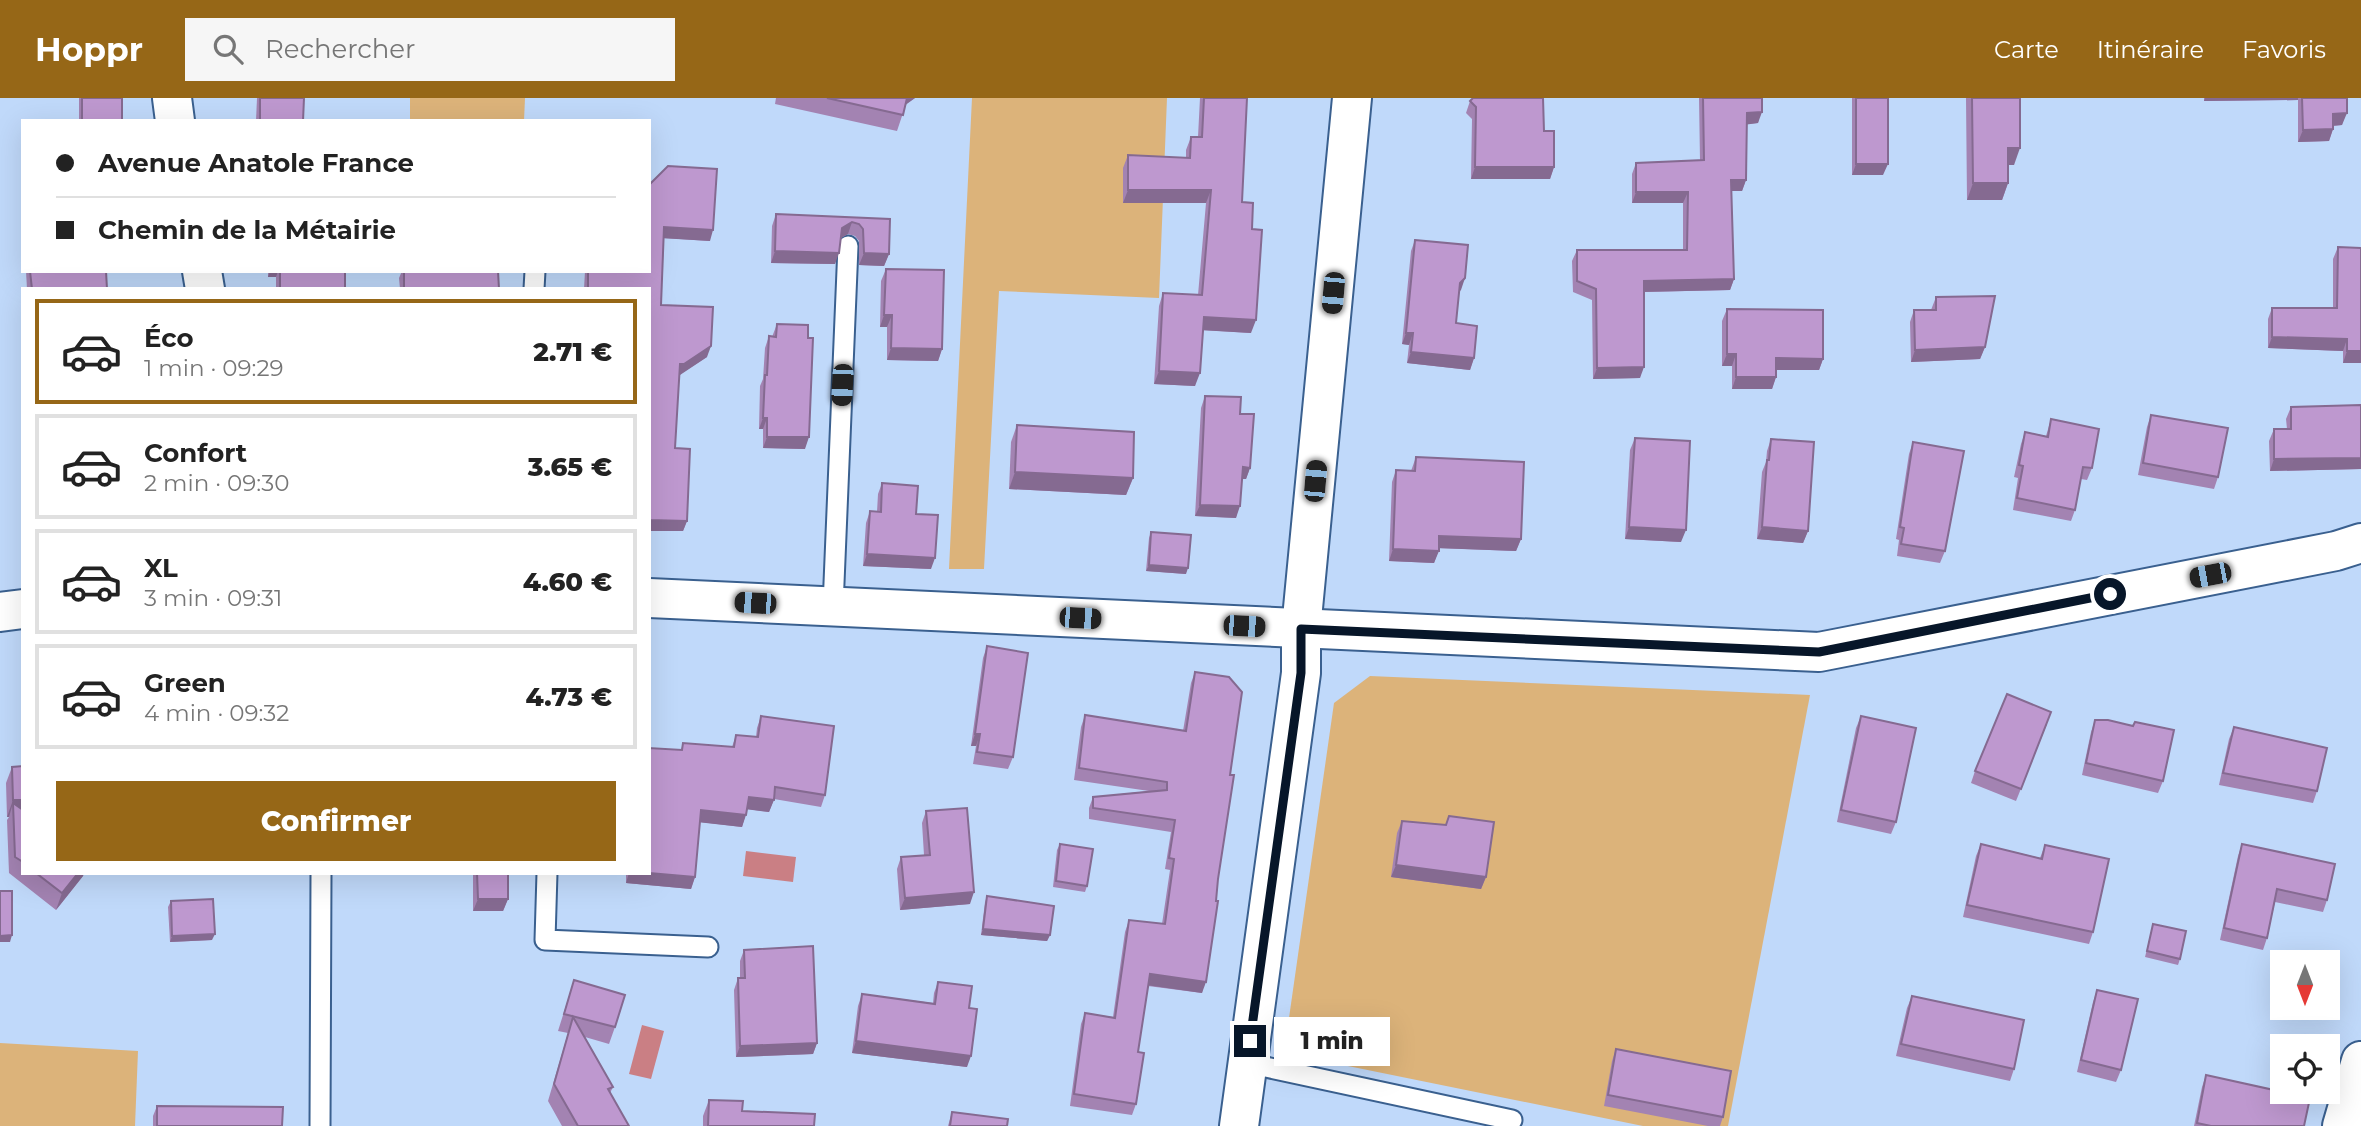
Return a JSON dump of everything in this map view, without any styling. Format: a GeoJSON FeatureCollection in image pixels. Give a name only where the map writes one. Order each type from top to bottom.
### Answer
{"type":"FeatureCollection","features":[{"type":"Feature","properties":{"kind":"street"},"geometry":{"type":"LineString","coordinates":[[172,98],[175,119]]}},
{"type":"Feature","properties":{"kind":"street"},"geometry":{"type":"LineString","coordinates":[[1238,1126],[1301,673],[1301,629],[1352,98]]}},
{"type":"Feature","properties":{"kind":"street"},"geometry":{"type":"LineString","coordinates":[[651,598],[1819,652],[2352,551]]}},
{"type":"Feature","properties":{"kind":"street"},"geometry":{"type":"LineString","coordinates":[[0,612],[21,609]]}},
{"type":"Feature","properties":{"kind":"street"},"geometry":{"type":"LineString","coordinates":[[2342,1126],[2361,1061]]}},
{"type":"Feature","properties":{"kind":"lane"},"geometry":{"type":"LineString","coordinates":[[834,607],[848,246]]}},
{"type":"Feature","properties":{"kind":"lane"},"geometry":{"type":"LineString","coordinates":[[320,1126],[321,875]]}},
{"type":"Feature","properties":{"kind":"lane"},"geometry":{"type":"LineString","coordinates":[[547,875],[545,940],[708,947]]}},
{"type":"Feature","properties":{"kind":"lane"},"geometry":{"type":"LineString","coordinates":[[1247,1063],[1512,1120]]}},
{"type":"Feature","properties":{"kind":"shaded area"},"geometry":{"type":"Polygon","coordinates":[[[410,98],[525,98],[524,119],[410,119],[410,98]]]}},
{"type":"Feature","properties":{"kind":"shaded area"},"geometry":{"type":"Polygon","coordinates":[[[972,98],[1167,98],[1159,298],[999,291],[984,569],[949,569],[972,98]]]}},
{"type":"Feature","properties":{"kind":"shaded area"},"geometry":{"type":"Polygon","coordinates":[[[1370,676],[1810,695],[1728,1126],[1643,1126],[1284,1053],[1334,703],[1370,676]]]}},
{"type":"Feature","properties":{"kind":"shaded area"},"geometry":{"type":"Polygon","coordinates":[[[746,851],[796,857],[793,882],[743,876],[746,851]]]}},
{"type":"Feature","properties":{"kind":"shaded area"},"geometry":{"type":"Polygon","coordinates":[[[642,1025],[664,1031],[651,1079],[629,1074],[642,1025]]]}},
{"type":"Feature","properties":{"kind":"shaded area"},"geometry":{"type":"Polygon","coordinates":[[[0,1043],[138,1051],[135,1126],[0,1126],[0,1043]]]}},
{"type":"Feature","properties":{"kind":"building"},"geometry":{"type":"Polygon","coordinates":[[[82,98],[122,98],[122,119],[82,119],[82,98]]]}},
{"type":"Feature","properties":{"kind":"building"},"geometry":{"type":"Polygon","coordinates":[[[260,98],[304,98],[303,119],[260,119],[260,98]]]}},
{"type":"Feature","properties":{"kind":"building"},"geometry":{"type":"Polygon","coordinates":[[[827,98],[907,98],[903,115],[827,98]]]}},
{"type":"Feature","properties":{"kind":"building"},"geometry":{"type":"Polygon","coordinates":[[[1204,98],[1247,98],[1242,202],[1253,203],[1252,229],[1262,230],[1256,320],[1204,317],[1200,373],[1159,371],[1163,293],[1202,295],[1211,190],[1128,190],[1128,155],[1190,158],[1191,137],[1202,137],[1204,98]]]}},
{"type":"Feature","properties":{"kind":"building"},"geometry":{"type":"Polygon","coordinates":[[[1473,98],[1543,98],[1544,131],[1554,131],[1554,167],[1475,167],[1476,107],[1470,101],[1473,98]]]}},
{"type":"Feature","properties":{"kind":"building"},"geometry":{"type":"Polygon","coordinates":[[[1703,98],[1762,98],[1762,112],[1747,113],[1746,180],[1731,180],[1734,279],[1644,281],[1644,367],[1597,368],[1596,289],[1577,281],[1577,250],[1687,250],[1688,192],[1636,192],[1636,163],[1704,160],[1703,98]]]}},
{"type":"Feature","properties":{"kind":"building"},"geometry":{"type":"Polygon","coordinates":[[[1856,98],[1888,98],[1888,164],[1856,164],[1856,98]]]}},
{"type":"Feature","properties":{"kind":"building"},"geometry":{"type":"Polygon","coordinates":[[[1972,98],[2020,98],[2020,148],[2008,148],[2008,183],[1973,183],[1972,98]]]}},
{"type":"Feature","properties":{"kind":"building"},"geometry":{"type":"Polygon","coordinates":[[[2302,98],[2347,98],[2347,113],[2333,114],[2333,129],[2303,130],[2302,98]]]}},
{"type":"Feature","properties":{"kind":"building"},"geometry":{"type":"Polygon","coordinates":[[[668,166],[717,169],[713,230],[664,227],[661,305],[713,307],[711,346],[680,364],[675,448],[690,449],[687,521],[651,520],[651,287],[588,287],[588,273],[651,273],[651,183],[668,166]]]}},
{"type":"Feature","properties":{"kind":"building"},"geometry":{"type":"Polygon","coordinates":[[[776,214],[890,219],[889,254],[864,253],[863,229],[852,222],[842,228],[839,253],[775,251],[776,214]]]}},
{"type":"Feature","properties":{"kind":"building"},"geometry":{"type":"Polygon","coordinates":[[[1415,240],[1468,245],[1465,278],[1460,283],[1456,323],[1477,326],[1474,358],[1411,352],[1413,333],[1406,333],[1415,240]]]}},
{"type":"Feature","properties":{"kind":"building"},"geometry":{"type":"Polygon","coordinates":[[[2338,247],[2361,248],[2361,351],[2347,351],[2347,339],[2272,337],[2272,308],[2337,308],[2338,247]]]}},
{"type":"Feature","properties":{"kind":"building"},"geometry":{"type":"Polygon","coordinates":[[[886,269],[944,270],[942,349],[891,348],[892,315],[884,315],[886,269]]]}},
{"type":"Feature","properties":{"kind":"building"},"geometry":{"type":"Polygon","coordinates":[[[30,273],[106,273],[107,287],[32,287],[30,273]]]}},
{"type":"Feature","properties":{"kind":"building"},"geometry":{"type":"Polygon","coordinates":[[[280,273],[345,273],[345,287],[280,287],[280,273]]]}},
{"type":"Feature","properties":{"kind":"building"},"geometry":{"type":"Polygon","coordinates":[[[404,273],[498,273],[499,287],[404,287],[404,273]]]}},
{"type":"Feature","properties":{"kind":"building"},"geometry":{"type":"Polygon","coordinates":[[[1995,296],[1985,347],[1915,350],[1914,310],[1936,310],[1936,297],[1995,296]]]}},
{"type":"Feature","properties":{"kind":"building"},"geometry":{"type":"Polygon","coordinates":[[[1727,309],[1823,310],[1823,359],[1776,358],[1776,377],[1736,377],[1736,354],[1727,354],[1727,309]]]}},
{"type":"Feature","properties":{"kind":"building"},"geometry":{"type":"Polygon","coordinates":[[[777,324],[808,325],[808,338],[813,338],[809,437],[767,437],[767,418],[763,418],[765,375],[769,336],[776,337],[777,324]]]}},
{"type":"Feature","properties":{"kind":"building"},"geometry":{"type":"Polygon","coordinates":[[[1205,396],[1241,397],[1240,414],[1254,414],[1250,468],[1243,467],[1240,506],[1200,505],[1205,396]]]}},
{"type":"Feature","properties":{"kind":"building"},"geometry":{"type":"Polygon","coordinates":[[[2361,405],[2361,458],[2274,459],[2274,429],[2291,429],[2291,407],[2361,405]]]}},
{"type":"Feature","properties":{"kind":"building"},"geometry":{"type":"Polygon","coordinates":[[[2151,415],[2228,428],[2218,477],[2143,463],[2151,415]]]}},
{"type":"Feature","properties":{"kind":"building"},"geometry":{"type":"Polygon","coordinates":[[[2051,419],[2099,429],[2092,468],[2083,467],[2075,510],[2017,498],[2023,466],[2019,465],[2025,432],[2048,437],[2051,419]]]}},
{"type":"Feature","properties":{"kind":"building"},"geometry":{"type":"Polygon","coordinates":[[[1017,425],[1134,432],[1133,478],[1015,472],[1017,425]]]}},
{"type":"Feature","properties":{"kind":"building"},"geometry":{"type":"Polygon","coordinates":[[[1635,438],[1690,441],[1686,530],[1629,527],[1635,438]]]}},
{"type":"Feature","properties":{"kind":"building"},"geometry":{"type":"Polygon","coordinates":[[[1771,439],[1814,442],[1808,531],[1762,527],[1771,439]]]}},
{"type":"Feature","properties":{"kind":"building"},"geometry":{"type":"Polygon","coordinates":[[[1913,442],[1964,451],[1945,551],[1901,544],[1904,528],[1900,527],[1913,442]]]}},
{"type":"Feature","properties":{"kind":"building"},"geometry":{"type":"Polygon","coordinates":[[[1416,457],[1524,462],[1521,539],[1439,536],[1439,551],[1393,549],[1396,470],[1415,471],[1416,457]]]}},
{"type":"Feature","properties":{"kind":"building"},"geometry":{"type":"Polygon","coordinates":[[[882,483],[918,486],[916,514],[938,515],[935,558],[867,554],[870,511],[881,512],[882,483]]]}},
{"type":"Feature","properties":{"kind":"building"},"geometry":{"type":"Polygon","coordinates":[[[1151,532],[1191,535],[1188,568],[1149,565],[1151,532]]]}},
{"type":"Feature","properties":{"kind":"building"},"geometry":{"type":"Polygon","coordinates":[[[987,646],[1028,653],[1013,757],[977,752],[980,734],[975,734],[987,646]]]}},
{"type":"Feature","properties":{"kind":"building"},"geometry":{"type":"Polygon","coordinates":[[[1195,672],[1229,677],[1242,692],[1230,775],[1234,775],[1206,982],[1150,974],[1138,1052],[1144,1053],[1136,1104],[1074,1094],[1085,1013],[1115,1018],[1129,920],[1165,924],[1174,859],[1169,858],[1175,820],[1093,808],[1093,797],[1167,790],[1167,782],[1079,768],[1085,715],[1186,731],[1195,672]]]}},
{"type":"Feature","properties":{"kind":"building"},"geometry":{"type":"Polygon","coordinates":[[[2007,694],[2051,712],[2021,789],[1975,771],[2007,694]]]}},
{"type":"Feature","properties":{"kind":"building"},"geometry":{"type":"Polygon","coordinates":[[[761,716],[834,726],[825,795],[775,787],[774,800],[749,797],[746,815],[701,810],[695,877],[651,873],[651,748],[682,750],[683,743],[734,747],[736,735],[758,737],[761,716]]]}},
{"type":"Feature","properties":{"kind":"building"},"geometry":{"type":"Polygon","coordinates":[[[1861,716],[1916,728],[1896,822],[1841,810],[1861,716]]]}},
{"type":"Feature","properties":{"kind":"building"},"geometry":{"type":"Polygon","coordinates":[[[2095,720],[2133,726],[2135,722],[2174,730],[2163,781],[2086,763],[2095,720]]]}},
{"type":"Feature","properties":{"kind":"building"},"geometry":{"type":"Polygon","coordinates":[[[2234,727],[2327,748],[2317,791],[2223,773],[2234,727]]]}},
{"type":"Feature","properties":{"kind":"building"},"geometry":{"type":"Polygon","coordinates":[[[21,766],[21,800],[13,800],[12,767],[21,766]]]}},
{"type":"Feature","properties":{"kind":"building"},"geometry":{"type":"Polygon","coordinates":[[[13,803],[21,809],[21,861],[15,857],[13,803]]]}},
{"type":"Feature","properties":{"kind":"building"},"geometry":{"type":"Polygon","coordinates":[[[967,808],[974,892],[905,898],[901,857],[930,855],[926,811],[967,808]]]}},
{"type":"Feature","properties":{"kind":"building"},"geometry":{"type":"Polygon","coordinates":[[[1449,816],[1494,822],[1486,877],[1396,865],[1402,821],[1446,825],[1449,816]]]}},
{"type":"Feature","properties":{"kind":"building"},"geometry":{"type":"Polygon","coordinates":[[[1060,844],[1093,849],[1087,886],[1056,881],[1060,844]]]}},
{"type":"Feature","properties":{"kind":"building"},"geometry":{"type":"Polygon","coordinates":[[[1981,844],[2042,859],[2045,845],[2109,859],[2093,932],[1967,905],[1981,844]]]}},
{"type":"Feature","properties":{"kind":"building"},"geometry":{"type":"Polygon","coordinates":[[[2242,844],[2335,864],[2327,900],[2277,889],[2267,938],[2224,928],[2242,844]]]}},
{"type":"Feature","properties":{"kind":"building"},"geometry":{"type":"Polygon","coordinates":[[[39,875],[76,875],[62,893],[39,875]]]}},
{"type":"Feature","properties":{"kind":"building"},"geometry":{"type":"Polygon","coordinates":[[[477,875],[508,875],[508,899],[478,899],[477,875]]]}},
{"type":"Feature","properties":{"kind":"building"},"geometry":{"type":"Polygon","coordinates":[[[0,891],[12,891],[12,935],[0,936],[0,891]]]}},
{"type":"Feature","properties":{"kind":"building"},"geometry":{"type":"Polygon","coordinates":[[[987,896],[1054,906],[1050,935],[983,929],[987,896]]]}},
{"type":"Feature","properties":{"kind":"building"},"geometry":{"type":"Polygon","coordinates":[[[213,899],[215,934],[172,936],[171,901],[213,899]]]}},
{"type":"Feature","properties":{"kind":"building"},"geometry":{"type":"Polygon","coordinates":[[[2153,924],[2186,931],[2180,959],[2147,951],[2153,924]]]}},
{"type":"Feature","properties":{"kind":"building"},"geometry":{"type":"Polygon","coordinates":[[[813,946],[817,1043],[740,1046],[738,978],[745,978],[744,950],[813,946]]]}},
{"type":"Feature","properties":{"kind":"building"},"geometry":{"type":"Polygon","coordinates":[[[574,980],[625,995],[615,1027],[564,1014],[574,980]]]}},
{"type":"Feature","properties":{"kind":"building"},"geometry":{"type":"Polygon","coordinates":[[[938,982],[972,986],[969,1008],[977,1009],[971,1056],[856,1041],[862,994],[935,1004],[938,982]]]}},
{"type":"Feature","properties":{"kind":"building"},"geometry":{"type":"Polygon","coordinates":[[[2097,990],[2138,999],[2121,1070],[2081,1060],[2097,990]]]}},
{"type":"Feature","properties":{"kind":"building"},"geometry":{"type":"Polygon","coordinates":[[[1912,996],[2024,1020],[2014,1069],[1901,1044],[1912,996]]]}},
{"type":"Feature","properties":{"kind":"building"},"geometry":{"type":"Polygon","coordinates":[[[573,1017],[613,1087],[608,1089],[629,1126],[578,1126],[554,1084],[573,1017]]]}},
{"type":"Feature","properties":{"kind":"building"},"geometry":{"type":"Polygon","coordinates":[[[1616,1049],[1731,1071],[1723,1117],[1608,1095],[1616,1049]]]}},
{"type":"Feature","properties":{"kind":"building"},"geometry":{"type":"Polygon","coordinates":[[[2206,1075],[2270,1089],[2270,1104],[2309,1104],[2304,1126],[2211,1126],[2197,1123],[2206,1075]]]}},
{"type":"Feature","properties":{"kind":"building"},"geometry":{"type":"Polygon","coordinates":[[[709,1100],[743,1101],[742,1111],[815,1114],[814,1126],[708,1126],[709,1100]]]}},
{"type":"Feature","properties":{"kind":"building"},"geometry":{"type":"Polygon","coordinates":[[[157,1106],[283,1107],[282,1126],[157,1126],[157,1106]]]}},
{"type":"Feature","properties":{"kind":"building"},"geometry":{"type":"Polygon","coordinates":[[[952,1112],[1008,1119],[1007,1126],[950,1126],[952,1112]]]}},
{"type":"Feature","properties":{"kind":"route"},"geometry":{"type":"LineString","coordinates":[[1250,1041],[1301,673],[1301,629],[1819,652],[2110,594]]}}]}
